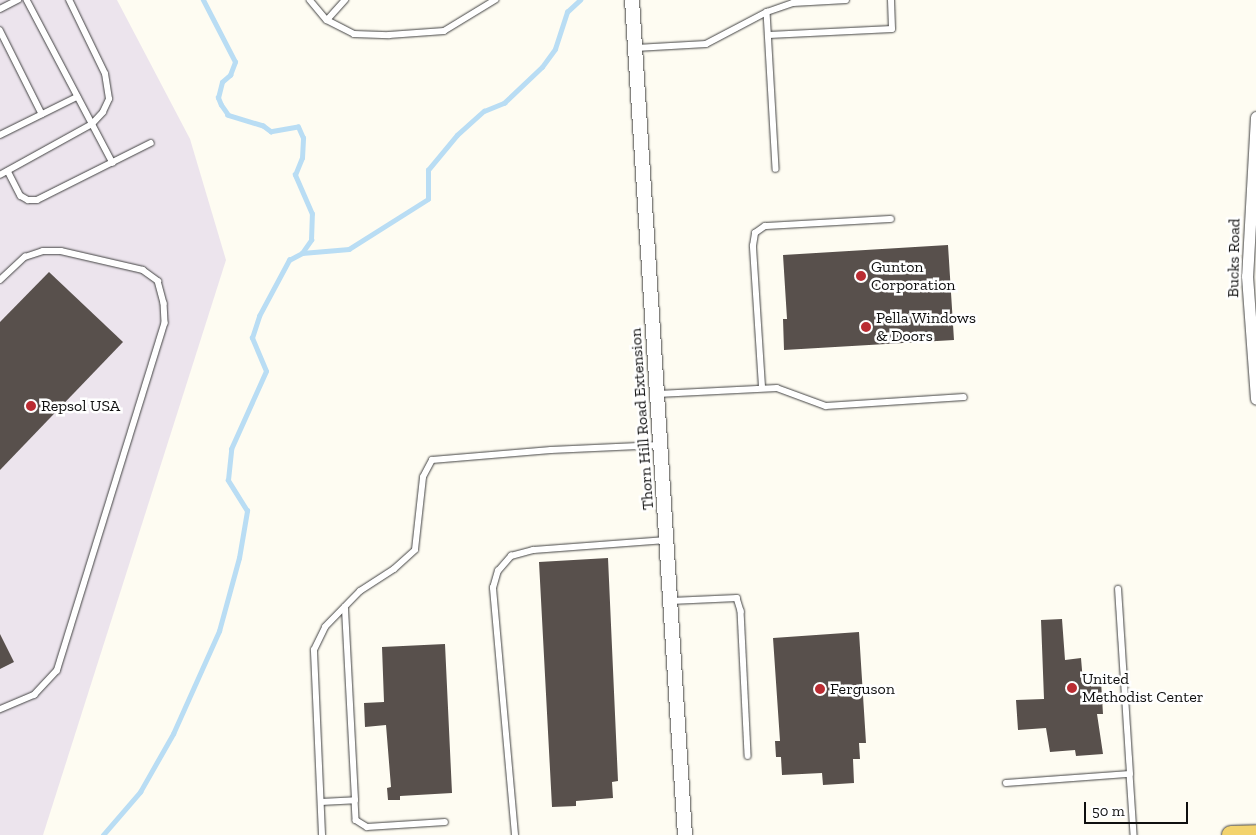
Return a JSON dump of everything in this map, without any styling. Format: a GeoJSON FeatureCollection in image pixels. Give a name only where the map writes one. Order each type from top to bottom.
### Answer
{"type":"FeatureCollection","features":[{"type":"Feature","properties":{"kind":"main road"},"geometry":{"type":"LineString","coordinates":[[1231,835],[1256,834]]}},
{"type":"Feature","properties":{"kind":"street","name":"Thorn Hill Road Extension"},"geometry":{"type":"LineString","coordinates":[[632,0],[668,540],[684,835]]}},
{"type":"Feature","properties":{"kind":"street","name":"Bucks Road"},"geometry":{"type":"LineString","coordinates":[[1256,117],[1247,276],[1256,392]]}},
{"type":"Feature","properties":{"kind":"lane"},"geometry":{"type":"LineString","coordinates":[[0,9],[18,0]]}},
{"type":"Feature","properties":{"kind":"lane"},"geometry":{"type":"LineString","coordinates":[[26,0],[113,163]]}},
{"type":"Feature","properties":{"kind":"lane"},"geometry":{"type":"LineString","coordinates":[[0,175],[92,124],[103,112],[109,99],[108,86],[68,0]]}},
{"type":"Feature","properties":{"kind":"lane"},"geometry":{"type":"LineString","coordinates":[[310,0],[327,20],[354,34],[444,31],[495,0]]}},
{"type":"Feature","properties":{"kind":"lane"},"geometry":{"type":"LineString","coordinates":[[327,20],[345,0]]}},
{"type":"Feature","properties":{"kind":"lane"},"geometry":{"type":"LineString","coordinates":[[636,48],[706,44],[767,12],[793,2],[846,0]]}},
{"type":"Feature","properties":{"kind":"lane"},"geometry":{"type":"LineString","coordinates":[[769,34],[892,29],[891,0]]}},
{"type":"Feature","properties":{"kind":"lane"},"geometry":{"type":"LineString","coordinates":[[767,12],[776,169]]}},
{"type":"Feature","properties":{"kind":"lane"},"geometry":{"type":"LineString","coordinates":[[0,30],[42,114]]}},
{"type":"Feature","properties":{"kind":"lane"},"geometry":{"type":"LineString","coordinates":[[0,135],[77,97]]}},
{"type":"Feature","properties":{"kind":"lane"},"geometry":{"type":"LineString","coordinates":[[8,171],[21,196],[28,200],[37,200],[151,143]]}},
{"type":"Feature","properties":{"kind":"lane"},"geometry":{"type":"LineString","coordinates":[[762,387],[753,246],[755,233],[765,226],[891,219]]}},
{"type":"Feature","properties":{"kind":"lane"},"geometry":{"type":"LineString","coordinates":[[0,280],[25,256],[43,251],[61,251],[143,270],[158,281],[164,303],[165,323],[57,671],[36,695],[0,710]]}},
{"type":"Feature","properties":{"kind":"lane"},"geometry":{"type":"LineString","coordinates":[[658,394],[762,387],[788,391],[826,406],[964,397]]}},
{"type":"Feature","properties":{"kind":"lane"},"geometry":{"type":"LineString","coordinates":[[322,835],[314,650],[325,628],[360,591],[394,569],[415,550],[423,477],[432,460],[551,450],[661,445]]}},
{"type":"Feature","properties":{"kind":"lane"},"geometry":{"type":"LineString","coordinates":[[515,835],[493,588],[498,571],[511,556],[533,550],[668,540]]}},
{"type":"Feature","properties":{"kind":"lane"},"geometry":{"type":"LineString","coordinates":[[1118,588],[1134,835]]}},
{"type":"Feature","properties":{"kind":"lane"},"geometry":{"type":"LineString","coordinates":[[671,601],[737,598],[741,611],[748,756]]}},
{"type":"Feature","properties":{"kind":"lane"},"geometry":{"type":"LineString","coordinates":[[345,607],[356,820],[367,827],[446,822]]}},
{"type":"Feature","properties":{"kind":"lane"},"geometry":{"type":"LineString","coordinates":[[1006,783],[1130,774]]}},
{"type":"Feature","properties":{"kind":"lane"},"geometry":{"type":"LineString","coordinates":[[321,802],[355,800]]}},
{"type":"Feature","properties":{"kind":"shaded area"},"geometry":{"type":"Polygon","coordinates":[[[0,0],[117,0],[190,139],[226,260],[43,835],[0,835],[0,0]]]}},
{"type":"Feature","properties":{"kind":"building"},"geometry":{"type":"Polygon","coordinates":[[[948,245],[954,340],[784,350],[783,319],[787,319],[783,255],[948,245]]]}},
{"type":"Feature","properties":{"kind":"building","name":"Repsol USA"},"geometry":{"type":"Polygon","coordinates":[[[49,272],[123,342],[0,470],[0,322],[49,272]]]}},
{"type":"Feature","properties":{"kind":"building"},"geometry":{"type":"Polygon","coordinates":[[[608,558],[618,781],[612,782],[613,798],[576,801],[576,806],[552,807],[539,562],[608,558]]]}},
{"type":"Feature","properties":{"kind":"building","name":"United Methodist Center"},"geometry":{"type":"Polygon","coordinates":[[[1062,619],[1065,660],[1081,658],[1083,682],[1101,681],[1103,714],[1097,714],[1103,754],[1076,756],[1075,750],[1050,752],[1046,728],[1018,730],[1016,700],[1044,699],[1041,620],[1062,619]]]}},
{"type":"Feature","properties":{"kind":"building","name":"Ferguson"},"geometry":{"type":"Polygon","coordinates":[[[859,632],[866,743],[859,743],[860,759],[853,759],[854,783],[823,785],[822,773],[782,775],[781,757],[776,757],[775,741],[780,741],[773,638],[859,632]]]}},
{"type":"Feature","properties":{"kind":"building"},"geometry":{"type":"Polygon","coordinates":[[[0,634],[14,662],[0,669],[0,634]]]}},
{"type":"Feature","properties":{"kind":"building"},"geometry":{"type":"Polygon","coordinates":[[[445,644],[452,793],[400,796],[400,800],[388,800],[387,788],[391,787],[386,725],[365,727],[364,703],[384,702],[382,647],[445,644]]]}},
{"type":"Feature","properties":{"kind":"waterway"},"geometry":{"type":"LineString","coordinates":[[103,835],[140,792],[173,734],[219,631],[239,558],[247,511],[228,480],[231,449],[266,371],[252,338],[259,316],[289,260],[302,253],[311,240],[312,214],[295,175],[302,158],[303,138],[298,127],[271,132],[263,126],[228,115],[218,98],[222,82],[230,75],[235,62],[203,0]]}},
{"type":"Feature","properties":{"kind":"waterway"},"geometry":{"type":"LineString","coordinates":[[302,253],[349,249],[428,199],[428,170],[457,135],[484,111],[504,103],[542,67],[555,49],[567,12],[580,0]]}},
{"type":"Feature","properties":{"kind":"place","name":"Gunton Corporation"},"geometry":{"type":"Point","coordinates":[861,276]}},
{"type":"Feature","properties":{"kind":"place","name":"Pella Windows & Doors"},"geometry":{"type":"Point","coordinates":[866,327]}},
{"type":"Feature","properties":{"kind":"place","name":"Repsol USA"},"geometry":{"type":"Point","coordinates":[31,406]}},
{"type":"Feature","properties":{"kind":"place","name":"United Methodist Center"},"geometry":{"type":"Point","coordinates":[1072,688]}},
{"type":"Feature","properties":{"kind":"place","name":"Ferguson"},"geometry":{"type":"Point","coordinates":[820,689]}}]}
